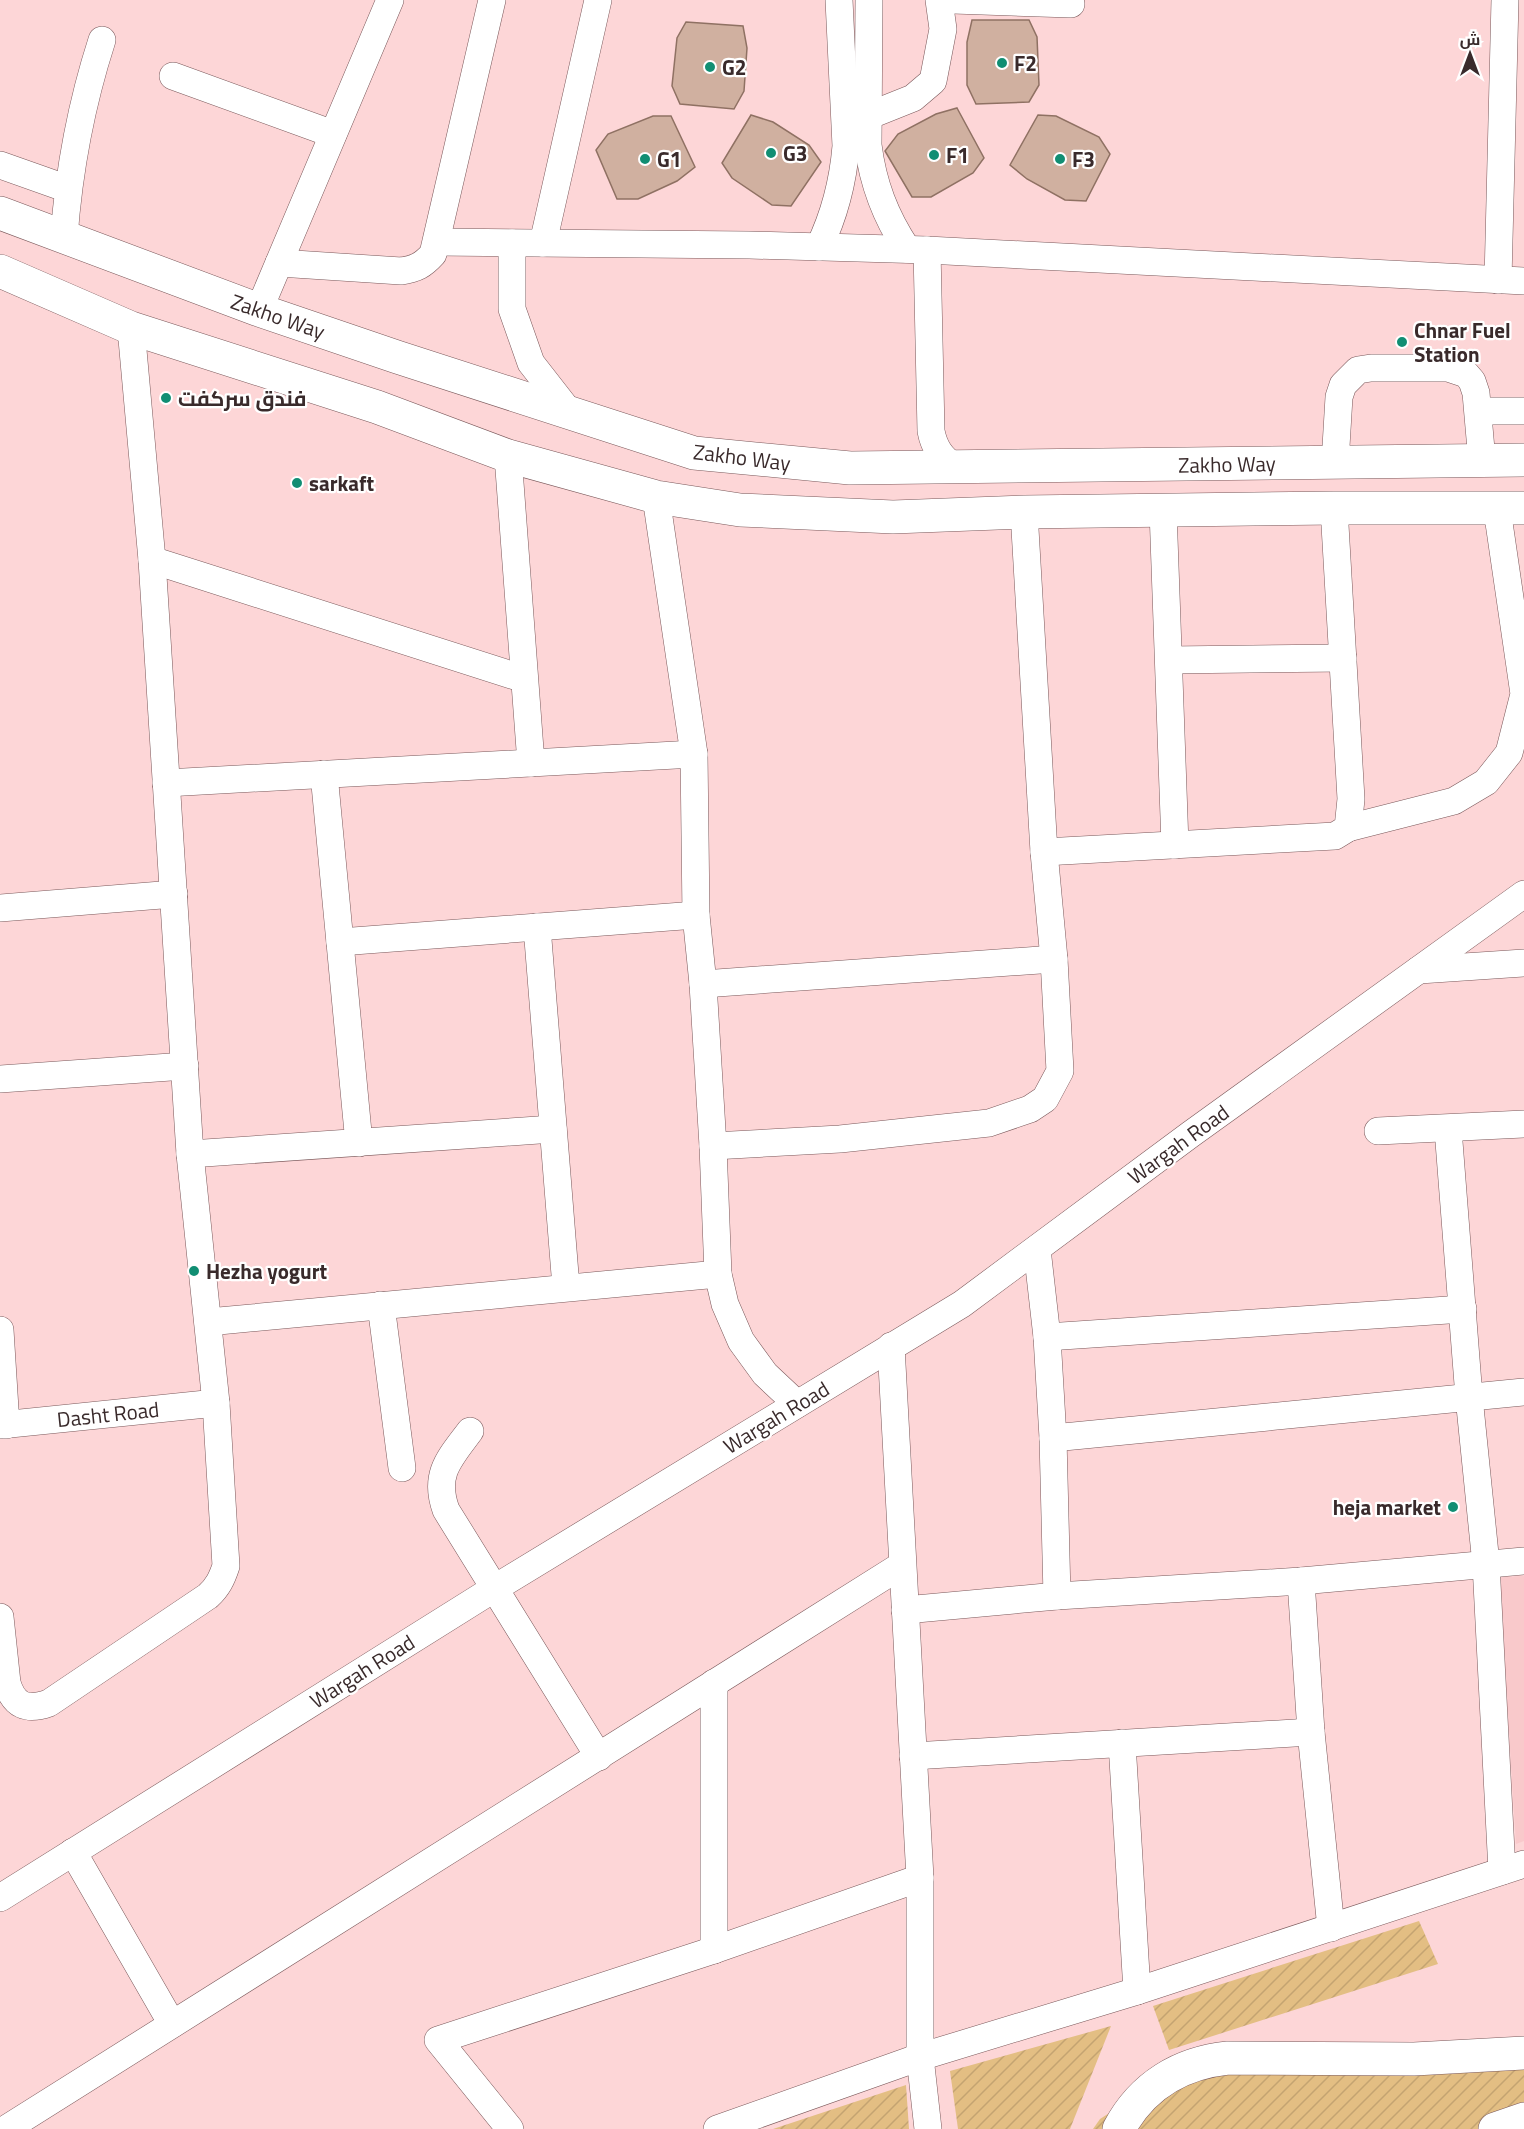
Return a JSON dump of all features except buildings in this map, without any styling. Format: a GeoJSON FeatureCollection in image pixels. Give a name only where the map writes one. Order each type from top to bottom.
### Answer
{"type":"FeatureCollection","features":[{"type":"Feature","properties":{"kind":"highway","name":"Zakho Way"},"geometry":{"type":"LineString","coordinates":[[0,213],[259,310],[694,453],[850,468],[1524,460]]}},
{"type":"Feature","properties":{"kind":"highway"},"geometry":{"type":"LineString","coordinates":[[0,272],[131,328],[377,407],[508,456],[656,497],[740,510],[870,516],[1163,510],[1498,508]]}},
{"type":"Feature","properties":{"kind":"highway"},"geometry":{"type":"LineString","coordinates":[[1394,461],[1410,470],[1414,479],[1411,497],[1396,508]]}},
{"type":"Feature","properties":{"kind":"highway"},"geometry":{"type":"LineString","coordinates":[[1476,461],[1463,465],[1457,472],[1454,480],[1458,497],[1464,504],[1498,508]]}},
{"type":"Feature","properties":{"kind":"highway"},"geometry":{"type":"LineString","coordinates":[[1119,2129],[1134,2105],[1159,2082],[1191,2065],[1209,2060],[1227,2058],[1414,2059],[1524,2053]]}},
{"type":"Feature","properties":{"kind":"highway"},"geometry":{"type":"LineString","coordinates":[[1495,2129],[1524,2119]]}},
{"type":"Feature","properties":{"kind":"street"},"geometry":{"type":"LineString","coordinates":[[259,310],[390,0]]}},
{"type":"Feature","properties":{"kind":"street"},"geometry":{"type":"LineString","coordinates":[[279,263],[407,271],[414,270],[433,254],[492,0]]}},
{"type":"Feature","properties":{"kind":"street"},"geometry":{"type":"LineString","coordinates":[[543,243],[598,0]]}},
{"type":"Feature","properties":{"kind":"street"},"geometry":{"type":"LineString","coordinates":[[819,247],[836,208],[846,146],[839,0]]}},
{"type":"Feature","properties":{"kind":"street"},"geometry":{"type":"LineString","coordinates":[[869,0],[868,145],[874,182],[888,217],[917,250],[932,440],[941,455],[955,467]]}},
{"type":"Feature","properties":{"kind":"street"},"geometry":{"type":"LineString","coordinates":[[868,116],[913,98],[933,81],[943,29],[939,0]]}},
{"type":"Feature","properties":{"kind":"street"},"geometry":{"type":"LineString","coordinates":[[953,0],[1071,4]]}},
{"type":"Feature","properties":{"kind":"street"},"geometry":{"type":"LineString","coordinates":[[436,242],[917,250],[1511,280],[1505,0]]}},
{"type":"Feature","properties":{"kind":"street"},"geometry":{"type":"LineString","coordinates":[[64,237],[68,189],[81,114],[102,40]]}},
{"type":"Feature","properties":{"kind":"street"},"geometry":{"type":"LineString","coordinates":[[173,76],[333,134]]}},
{"type":"Feature","properties":{"kind":"street"},"geometry":{"type":"LineString","coordinates":[[0,165],[68,189]]}},
{"type":"Feature","properties":{"kind":"street"},"geometry":{"type":"LineString","coordinates":[[512,243],[512,309],[531,363],[570,413]]}},
{"type":"Feature","properties":{"kind":"street"},"geometry":{"type":"LineString","coordinates":[[0,1617],[10,1694],[17,1702],[27,1707],[39,1707],[49,1703],[208,1596],[217,1588],[224,1572],[226,1554],[216,1403],[190,1154],[152,560],[131,328]]}},
{"type":"Feature","properties":{"kind":"street"},"geometry":{"type":"LineString","coordinates":[[1335,463],[1339,397],[1343,385],[1358,370],[1371,368],[1457,370],[1466,374],[1472,381],[1479,411],[1476,461]]}},
{"type":"Feature","properties":{"kind":"street"},"geometry":{"type":"LineString","coordinates":[[1479,411],[1524,411]]}},
{"type":"Feature","properties":{"kind":"street"},"geometry":{"type":"LineString","coordinates":[[904,468],[924,448],[931,431]]}},
{"type":"Feature","properties":{"kind":"street"},"geometry":{"type":"LineString","coordinates":[[508,456],[531,763]]}},
{"type":"Feature","properties":{"kind":"street"},"geometry":{"type":"LineString","coordinates":[[656,497],[694,754],[696,915],[703,984],[713,1146],[718,1274],[725,1304],[741,1341],[765,1374],[797,1404]]}},
{"type":"Feature","properties":{"kind":"street"},"geometry":{"type":"LineString","coordinates":[[1334,508],[1351,799],[1348,828]]}},
{"type":"Feature","properties":{"kind":"street"},"geometry":{"type":"LineString","coordinates":[[1044,852],[1335,836],[1348,828],[1454,801],[1486,783],[1509,753],[1524,694],[1498,508]]}},
{"type":"Feature","properties":{"kind":"street"},"geometry":{"type":"LineString","coordinates":[[1163,510],[1175,845]]}},
{"type":"Feature","properties":{"kind":"street"},"geometry":{"type":"LineString","coordinates":[[713,1146],[840,1139],[989,1123],[1030,1109],[1045,1099],[1060,1071],[1054,959],[1044,852],[1024,512]]}},
{"type":"Feature","properties":{"kind":"street"},"geometry":{"type":"LineString","coordinates":[[152,560],[524,679]]}},
{"type":"Feature","properties":{"kind":"street"},"geometry":{"type":"LineString","coordinates":[[1168,660],[1343,658]]}},
{"type":"Feature","properties":{"kind":"street"},"geometry":{"type":"LineString","coordinates":[[166,783],[694,754]]}},
{"type":"Feature","properties":{"kind":"street"},"geometry":{"type":"LineString","coordinates":[[324,774],[359,1143]]}},
{"type":"Feature","properties":{"kind":"street"},"geometry":{"type":"LineString","coordinates":[[0,908],[174,894]]}},
{"type":"Feature","properties":{"kind":"street","name":"Wargah Road"},"geometry":{"type":"LineString","coordinates":[[0,1898],[495,1588],[962,1304],[1191,1134],[1524,894]]}},
{"type":"Feature","properties":{"kind":"street"},"geometry":{"type":"LineString","coordinates":[[340,942],[696,915]]}},
{"type":"Feature","properties":{"kind":"street"},"geometry":{"type":"LineString","coordinates":[[537,927],[566,1287]]}},
{"type":"Feature","properties":{"kind":"street"},"geometry":{"type":"LineString","coordinates":[[703,984],[1054,959]]}},
{"type":"Feature","properties":{"kind":"street"},"geometry":{"type":"LineString","coordinates":[[1419,970],[1524,963]]}},
{"type":"Feature","properties":{"kind":"street"},"geometry":{"type":"LineString","coordinates":[[0,1079],[185,1066]]}},
{"type":"Feature","properties":{"kind":"street"},"geometry":{"type":"LineString","coordinates":[[1378,1131],[1524,1124]]}},
{"type":"Feature","properties":{"kind":"street"},"geometry":{"type":"LineString","coordinates":[[190,1154],[553,1129]]}},
{"type":"Feature","properties":{"kind":"street"},"geometry":{"type":"LineString","coordinates":[[717,2129],[920,2057],[1137,1991],[1513,1868],[1462,1309],[1448,1129]]}},
{"type":"Feature","properties":{"kind":"street"},"geometry":{"type":"LineString","coordinates":[[1037,1249],[1047,1337],[1053,1437],[1057,1596]]}},
{"type":"Feature","properties":{"kind":"street"},"geometry":{"type":"LineString","coordinates":[[208,1322],[718,1274]]}},
{"type":"Feature","properties":{"kind":"street"},"geometry":{"type":"LineString","coordinates":[[381,1305],[402,1468]]}},
{"type":"Feature","properties":{"kind":"street"},"geometry":{"type":"LineString","coordinates":[[1047,1337],[1462,1309]]}},
{"type":"Feature","properties":{"kind":"street"},"geometry":{"type":"LineString","coordinates":[[0,1330],[3,1425]]}},
{"type":"Feature","properties":{"kind":"street"},"geometry":{"type":"LineString","coordinates":[[891,1346],[920,1878],[920,2057],[928,2129]]}},
{"type":"Feature","properties":{"kind":"street"},"geometry":{"type":"LineString","coordinates":[[1053,1437],[1524,1392]]}},
{"type":"Feature","properties":{"kind":"street","name":"Dasht Road"},"geometry":{"type":"LineString","coordinates":[[3,1425],[216,1403]]}},
{"type":"Feature","properties":{"kind":"street"},"geometry":{"type":"LineString","coordinates":[[470,1431],[446,1464],[440,1487],[446,1510],[599,1757]]}},
{"type":"Feature","properties":{"kind":"street"},"geometry":{"type":"LineString","coordinates":[[904,1610],[1057,1596],[1301,1581],[1524,1561]]}},
{"type":"Feature","properties":{"kind":"street"},"geometry":{"type":"LineString","coordinates":[[6,2129],[902,1565]]}},
{"type":"Feature","properties":{"kind":"street"},"geometry":{"type":"LineString","coordinates":[[1301,1581],[1311,1732],[1331,1928]]}},
{"type":"Feature","properties":{"kind":"street"},"geometry":{"type":"LineString","coordinates":[[714,1683],[714,1950]]}},
{"type":"Feature","properties":{"kind":"street"},"geometry":{"type":"LineString","coordinates":[[913,1756],[1311,1732]]}},
{"type":"Feature","properties":{"kind":"street"},"geometry":{"type":"LineString","coordinates":[[1122,1743],[1137,1991]]}},
{"type":"Feature","properties":{"kind":"street"},"geometry":{"type":"LineString","coordinates":[[73,1852],[172,2024]]}},
{"type":"Feature","properties":{"kind":"street"},"geometry":{"type":"LineString","coordinates":[[510,2129],[438,2040],[714,1950],[920,1878]]}},
{"type":"Feature","properties":{"kind":"shaded area"},"geometry":{"type":"Polygon","coordinates":[[[1524,1576],[1524,1841],[1516,1844],[1499,1577],[1524,1576]]]}},
{"type":"Feature","properties":{"kind":"shaded area"},"geometry":{"type":"Polygon","coordinates":[[[1419,1921],[1438,1964],[1169,2050],[1153,2006],[1419,1921]]]}},
{"type":"Feature","properties":{"kind":"shaded area"},"geometry":{"type":"Polygon","coordinates":[[[1111,2026],[1070,2129],[958,2129],[950,2071],[1111,2026]]]}},
{"type":"Feature","properties":{"kind":"shaded area"},"geometry":{"type":"Polygon","coordinates":[[[1524,2052],[1524,2119],[1495,2129],[1093,2129],[1100,2119],[1148,2088],[1246,2065],[1524,2052]]]}},
{"type":"Feature","properties":{"kind":"shaded area"},"geometry":{"type":"Polygon","coordinates":[[[906,2085],[909,2129],[773,2129],[906,2085]]]}},
{"type":"Feature","properties":{"kind":"place","name":"F2"},"geometry":{"type":"Point","coordinates":[1002,63]}},
{"type":"Feature","properties":{"kind":"place","name":"G2"},"geometry":{"type":"Point","coordinates":[710,67]}},
{"type":"Feature","properties":{"kind":"place","name":"G3"},"geometry":{"type":"Point","coordinates":[771,153]}},
{"type":"Feature","properties":{"kind":"place","name":"F1"},"geometry":{"type":"Point","coordinates":[934,155]}},
{"type":"Feature","properties":{"kind":"place","name":"G1"},"geometry":{"type":"Point","coordinates":[645,159]}},
{"type":"Feature","properties":{"kind":"place","name":"F3"},"geometry":{"type":"Point","coordinates":[1060,159]}},
{"type":"Feature","properties":{"kind":"place","name":"Chnar Fuel Station"},"geometry":{"type":"Point","coordinates":[1402,342]}},
{"type":"Feature","properties":{"kind":"place","name":"فندق سركفت"},"geometry":{"type":"Point","coordinates":[166,398]}},
{"type":"Feature","properties":{"kind":"place","name":"sarkaft"},"geometry":{"type":"Point","coordinates":[297,483]}},
{"type":"Feature","properties":{"kind":"place","name":"Hezha yogurt"},"geometry":{"type":"Point","coordinates":[194,1271]}},
{"type":"Feature","properties":{"kind":"place","name":"heja market"},"geometry":{"type":"Point","coordinates":[1453,1507]}}]}
